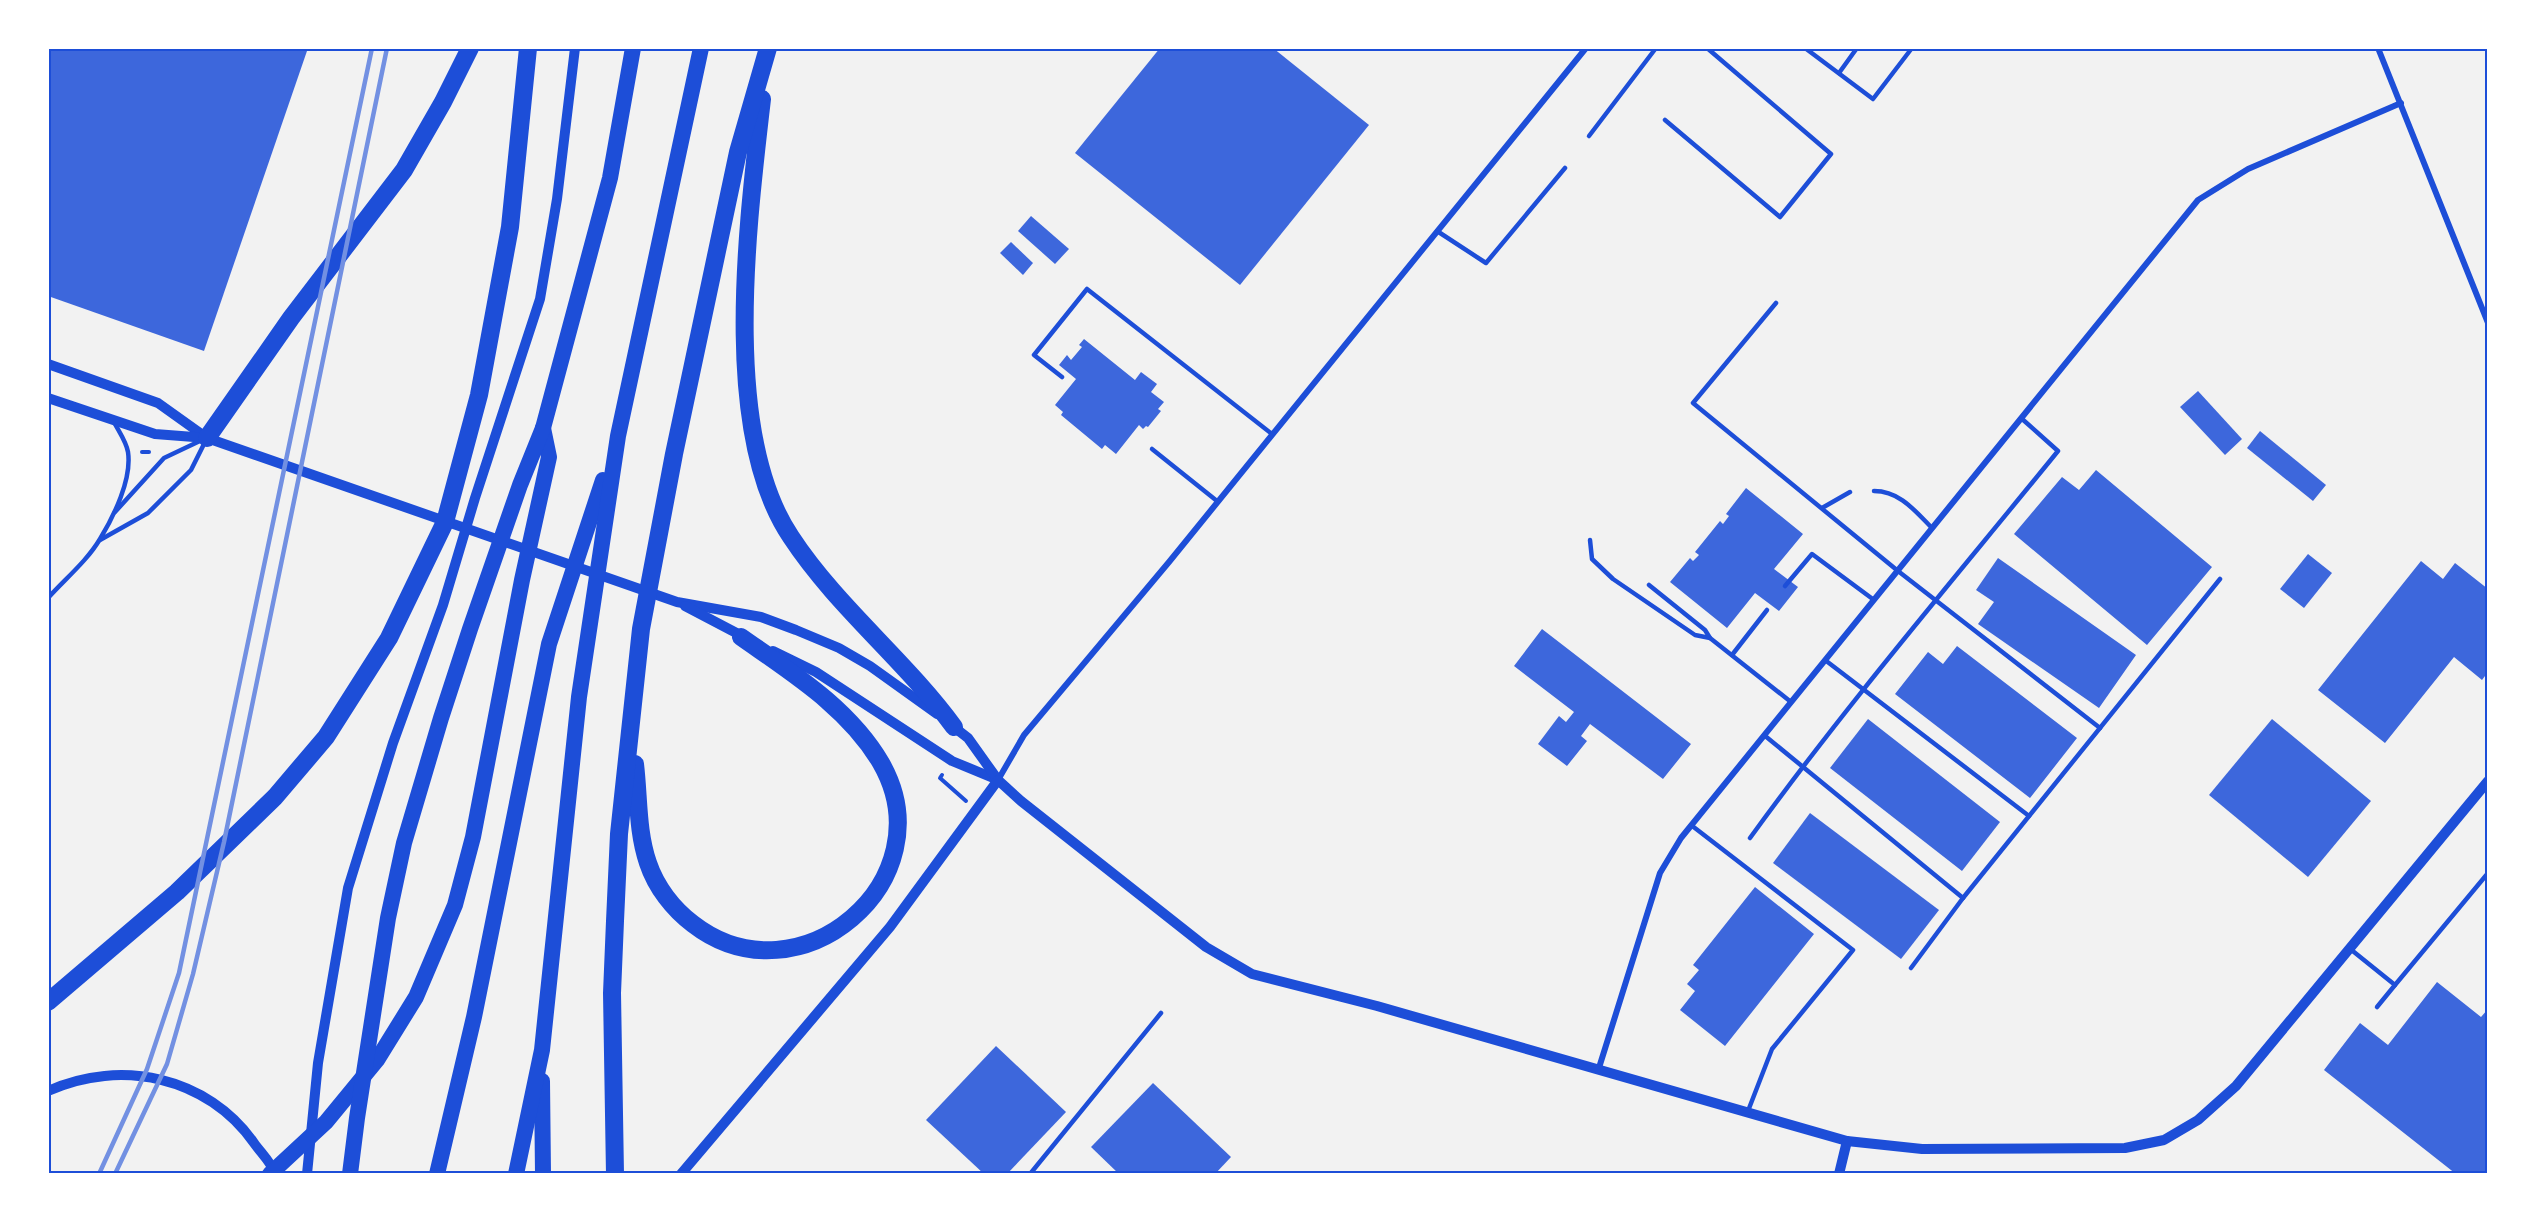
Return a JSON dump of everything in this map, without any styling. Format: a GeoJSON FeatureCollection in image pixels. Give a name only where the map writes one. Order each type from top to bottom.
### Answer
{"type":"FeatureCollection","features":[{"type":"Feature","properties":{"kind":"highway"},"geometry":{"type":"LineString","coordinates":[[207,438],[291,318],[404,170],[443,102],[470,48]]}},
{"type":"Feature","properties":{"kind":"highway"},"geometry":{"type":"LineString","coordinates":[[48,1002],[194,877],[274,797],[326,737],[389,638],[445,522],[479,395],[510,227],[528,48]]}},
{"type":"Feature","properties":{"kind":"highway"},"geometry":{"type":"LineString","coordinates":[[350,1174],[388,918],[404,843],[470,629],[520,485],[543,428],[610,178],[633,48]]}},
{"type":"Feature","properties":{"kind":"highway"},"geometry":{"type":"LineString","coordinates":[[516,1174],[542,1050],[579,697],[618,436],[701,48]]}},
{"type":"Feature","properties":{"kind":"highway"},"geometry":{"type":"LineString","coordinates":[[768,48],[749,222],[746,301],[746,358],[757,456],[777,513],[790,537],[845,606],[935,701],[954,727]]}},
{"type":"Feature","properties":{"kind":"highway"},"geometry":{"type":"LineString","coordinates":[[615,1174],[612,993],[619,834],[641,629],[674,454],[738,152],[768,48]]}},
{"type":"Feature","properties":{"kind":"highway"},"geometry":{"type":"LineString","coordinates":[[273,1174],[326,1122],[377,1059],[416,997],[461,886],[473,837],[522,580],[549,458],[543,428]]}},
{"type":"Feature","properties":{"kind":"highway"},"geometry":{"type":"LineString","coordinates":[[436,1174],[474,1017],[549,645],[618,436]]}},
{"type":"Feature","properties":{"kind":"highway"},"geometry":{"type":"LineString","coordinates":[[631,727],[640,826],[648,862],[663,891],[684,917],[712,937],[728,944],[767,951],[802,947],[850,921],[876,892],[894,852],[896,813],[889,779],[881,762],[842,713],[741,636]]}},
{"type":"Feature","properties":{"kind":"highway"},"geometry":{"type":"LineString","coordinates":[[48,1012],[79,976]]}},
{"type":"Feature","properties":{"kind":"highway"},"geometry":{"type":"LineString","coordinates":[[542,1050],[543,1174]]}},
{"type":"Feature","properties":{"kind":"street"},"geometry":{"type":"LineString","coordinates":[[307,1174],[318,1063],[348,888],[393,743],[443,606],[475,498],[540,299],[557,199],[575,48]]}},
{"type":"Feature","properties":{"kind":"street"},"geometry":{"type":"LineString","coordinates":[[681,1174],[891,927],[998,780],[1024,735],[1169,562],[1586,48]]}},
{"type":"Feature","properties":{"kind":"street"},"geometry":{"type":"LineString","coordinates":[[2378,48],[2488,323]]}},
{"type":"Feature","properties":{"kind":"street"},"geometry":{"type":"LineString","coordinates":[[1598,1071],[1660,873],[1681,838],[2198,200],[2248,169],[2401,103]]}},
{"type":"Feature","properties":{"kind":"street"},"geometry":{"type":"LineString","coordinates":[[48,364],[158,404],[207,438]]}},
{"type":"Feature","properties":{"kind":"street"},"geometry":{"type":"LineString","coordinates":[[48,398],[155,434],[207,438],[677,602],[816,672],[952,761],[998,780]]}},
{"type":"Feature","properties":{"kind":"street"},"geometry":{"type":"LineString","coordinates":[[677,602],[761,617],[838,648],[870,666],[968,738],[998,780],[1214,953],[1252,974],[1377,1006],[1847,1141],[1922,1149],[2125,1148],[2164,1140],[2198,1120],[2236,1086],[2488,780]]}},
{"type":"Feature","properties":{"kind":"street"},"geometry":{"type":"LineString","coordinates":[[48,1091],[73,1081],[114,1075],[151,1077],[184,1087],[211,1101],[232,1117],[250,1137],[273,1174]]}},
{"type":"Feature","properties":{"kind":"street"},"geometry":{"type":"LineString","coordinates":[[1839,1174],[1847,1141]]}},
{"type":"Feature","properties":{"kind":"lane"},"geometry":{"type":"LineString","coordinates":[[1589,136],[1656,48]]}},
{"type":"Feature","properties":{"kind":"lane"},"geometry":{"type":"LineString","coordinates":[[1665,120],[1780,217],[1831,154],[1707,48]]}},
{"type":"Feature","properties":{"kind":"lane"},"geometry":{"type":"LineString","coordinates":[[1805,48],[1873,99],[1912,48]]}},
{"type":"Feature","properties":{"kind":"lane"},"geometry":{"type":"LineString","coordinates":[[1839,74],[1857,48]]}},
{"type":"Feature","properties":{"kind":"lane"},"geometry":{"type":"LineString","coordinates":[[1437,231],[1486,263],[1565,168]]}},
{"type":"Feature","properties":{"kind":"lane"},"geometry":{"type":"LineString","coordinates":[[1062,377],[1034,354],[1087,289],[1272,434]]}},
{"type":"Feature","properties":{"kind":"lane"},"geometry":{"type":"LineString","coordinates":[[1776,303],[1693,404],[1898,571],[2100,728]]}},
{"type":"Feature","properties":{"kind":"lane"},"geometry":{"type":"LineString","coordinates":[[1750,838],[1802,766],[1863,689],[2058,451],[2021,418]]}},
{"type":"Feature","properties":{"kind":"lane"},"geometry":{"type":"LineString","coordinates":[[48,598],[100,540],[124,486],[128,467],[125,442],[113,420]]}},
{"type":"Feature","properties":{"kind":"lane"},"geometry":{"type":"LineString","coordinates":[[112,515],[164,458],[207,438]]}},
{"type":"Feature","properties":{"kind":"lane"},"geometry":{"type":"LineString","coordinates":[[100,540],[148,513],[191,470],[207,438]]}},
{"type":"Feature","properties":{"kind":"lane"},"geometry":{"type":"LineString","coordinates":[[1152,449],[1217,501]]}},
{"type":"Feature","properties":{"kind":"lane"},"geometry":{"type":"LineString","coordinates":[[1874,491],[1887,491],[1904,500],[1932,528]]}},
{"type":"Feature","properties":{"kind":"lane"},"geometry":{"type":"LineString","coordinates":[[1822,508],[1850,492]]}},
{"type":"Feature","properties":{"kind":"lane"},"geometry":{"type":"LineString","coordinates":[[1590,540],[1592,559],[1613,579],[1700,637],[1710,638]]}},
{"type":"Feature","properties":{"kind":"lane"},"geometry":{"type":"LineString","coordinates":[[1785,586],[1812,554],[1874,600]]}},
{"type":"Feature","properties":{"kind":"lane"},"geometry":{"type":"LineString","coordinates":[[1911,968],[1963,898],[2220,579]]}},
{"type":"Feature","properties":{"kind":"lane"},"geometry":{"type":"LineString","coordinates":[[1649,585],[1705,630],[1710,638],[1791,702]]}},
{"type":"Feature","properties":{"kind":"lane"},"geometry":{"type":"LineString","coordinates":[[1669,617],[1676,607]]}},
{"type":"Feature","properties":{"kind":"lane"},"geometry":{"type":"LineString","coordinates":[[1732,655],[1767,610]]}},
{"type":"Feature","properties":{"kind":"lane"},"geometry":{"type":"LineString","coordinates":[[1825,660],[2029,816]]}},
{"type":"Feature","properties":{"kind":"lane"},"geometry":{"type":"LineString","coordinates":[[1764,735],[1963,898]]}},
{"type":"Feature","properties":{"kind":"lane"},"geometry":{"type":"LineString","coordinates":[[1691,825],[1853,950],[1772,1049],[1748,1111]]}},
{"type":"Feature","properties":{"kind":"lane"},"geometry":{"type":"LineString","coordinates":[[2377,1007],[2488,873]]}},
{"type":"Feature","properties":{"kind":"lane"},"geometry":{"type":"LineString","coordinates":[[2349,948],[2395,985]]}},
{"type":"Feature","properties":{"kind":"lane"},"geometry":{"type":"LineString","coordinates":[[1030,1174],[1161,1012]]}},
{"type":"Feature","properties":{"kind":"path"},"geometry":{"type":"LineString","coordinates":[[142,452],[152,453],[151,446]]}},
{"type":"Feature","properties":{"kind":"path"},"geometry":{"type":"LineString","coordinates":[[942,775],[940,778],[967,802]]}},
{"type":"Feature","properties":{"kind":"building"},"geometry":{"type":"Polygon","coordinates":[[[48,48],[308,48],[204,351],[48,296],[48,48]]]}},
{"type":"Feature","properties":{"kind":"building"},"geometry":{"type":"Polygon","coordinates":[[[1160,48],[1273,48],[1369,125],[1240,285],[1075,153],[1160,48]]]}},
{"type":"Feature","properties":{"kind":"building"},"geometry":{"type":"Polygon","coordinates":[[[1031,216],[1069,249],[1055,264],[1018,231],[1031,216]]]}},
{"type":"Feature","properties":{"kind":"building"},"geometry":{"type":"Polygon","coordinates":[[[1011,242],[1033,263],[1023,275],[1000,253],[1011,242]]]}},
{"type":"Feature","properties":{"kind":"building"},"geometry":{"type":"Polygon","coordinates":[[[1084,339],[1135,380],[1141,372],[1157,384],[1151,392],[1164,402],[1158,409],[1161,411],[1148,427],[1143,429],[1139,425],[1116,454],[1105,445],[1102,449],[1061,415],[1063,412],[1055,405],[1076,379],[1059,365],[1067,355],[1071,360],[1082,347],[1079,345],[1084,339]]]}},
{"type":"Feature","properties":{"kind":"building"},"geometry":{"type":"Polygon","coordinates":[[[2198,391],[2242,439],[2225,455],[2180,407],[2198,391]]]}},
{"type":"Feature","properties":{"kind":"building"},"geometry":{"type":"Polygon","coordinates":[[[2260,431],[2326,485],[2313,501],[2247,448],[2260,431]]]}},
{"type":"Feature","properties":{"kind":"building"},"geometry":{"type":"Polygon","coordinates":[[[2096,470],[2212,567],[2147,645],[2014,534],[2062,477],[2079,490],[2096,470]]]}},
{"type":"Feature","properties":{"kind":"building"},"geometry":{"type":"Polygon","coordinates":[[[1746,488],[1803,534],[1774,569],[1798,587],[1779,611],[1755,593],[1727,628],[1670,582],[1690,558],[1693,561],[1699,555],[1695,552],[1720,521],[1723,524],[1729,516],[1726,514],[1746,488]]]}},
{"type":"Feature","properties":{"kind":"building"},"geometry":{"type":"Polygon","coordinates":[[[2308,554],[2332,573],[2304,608],[2280,589],[2308,554]]]}},
{"type":"Feature","properties":{"kind":"building"},"geometry":{"type":"Polygon","coordinates":[[[1998,558],[2136,655],[2099,708],[1978,624],[1994,602],[1976,590],[1998,558]]]}},
{"type":"Feature","properties":{"kind":"building"},"geometry":{"type":"Polygon","coordinates":[[[2421,561],[2443,579],[2455,563],[2488,589],[2488,672],[2482,680],[2454,657],[2385,743],[2318,690],[2421,561]]]}},
{"type":"Feature","properties":{"kind":"building"},"geometry":{"type":"Polygon","coordinates":[[[1542,629],[1691,744],[1663,779],[1590,724],[1581,736],[1587,741],[1567,766],[1538,744],[1559,716],[1566,722],[1574,712],[1514,666],[1542,629]]]}},
{"type":"Feature","properties":{"kind":"building"},"geometry":{"type":"Polygon","coordinates":[[[1957,646],[2077,738],[2030,798],[1895,694],[1928,652],[1943,664],[1957,646]]]}},
{"type":"Feature","properties":{"kind":"building"},"geometry":{"type":"Polygon","coordinates":[[[1868,719],[2000,822],[1962,871],[1830,768],[1868,719]]]}},
{"type":"Feature","properties":{"kind":"building"},"geometry":{"type":"Polygon","coordinates":[[[2272,719],[2371,801],[2308,877],[2209,795],[2272,719]]]}},
{"type":"Feature","properties":{"kind":"building"},"geometry":{"type":"Polygon","coordinates":[[[1810,813],[1939,910],[1901,959],[1773,863],[1810,813]]]}},
{"type":"Feature","properties":{"kind":"building"},"geometry":{"type":"Polygon","coordinates":[[[1755,887],[1814,934],[1725,1046],[1680,1010],[1695,991],[1687,984],[1699,970],[1693,965],[1755,887]]]}},
{"type":"Feature","properties":{"kind":"building"},"geometry":{"type":"Polygon","coordinates":[[[2437,982],[2481,1017],[2488,1009],[2488,1174],[2456,1174],[2324,1070],[2360,1023],[2388,1045],[2437,982]]]}},
{"type":"Feature","properties":{"kind":"building"},"geometry":{"type":"Polygon","coordinates":[[[996,1046],[1066,1112],[1007,1174],[984,1174],[926,1120],[996,1046]]]}},
{"type":"Feature","properties":{"kind":"building"},"geometry":{"type":"Polygon","coordinates":[[[1153,1083],[1231,1157],[1215,1174],[1119,1174],[1091,1147],[1153,1083]]]}},
{"type":"Feature","properties":{"kind":"railway"},"geometry":{"type":"LineString","coordinates":[[99,1174],[147,1069],[179,973],[372,48]]}},
{"type":"Feature","properties":{"kind":"railway"},"geometry":{"type":"LineString","coordinates":[[115,1174],[167,1064],[193,974],[224,842],[387,48]]}}]}
